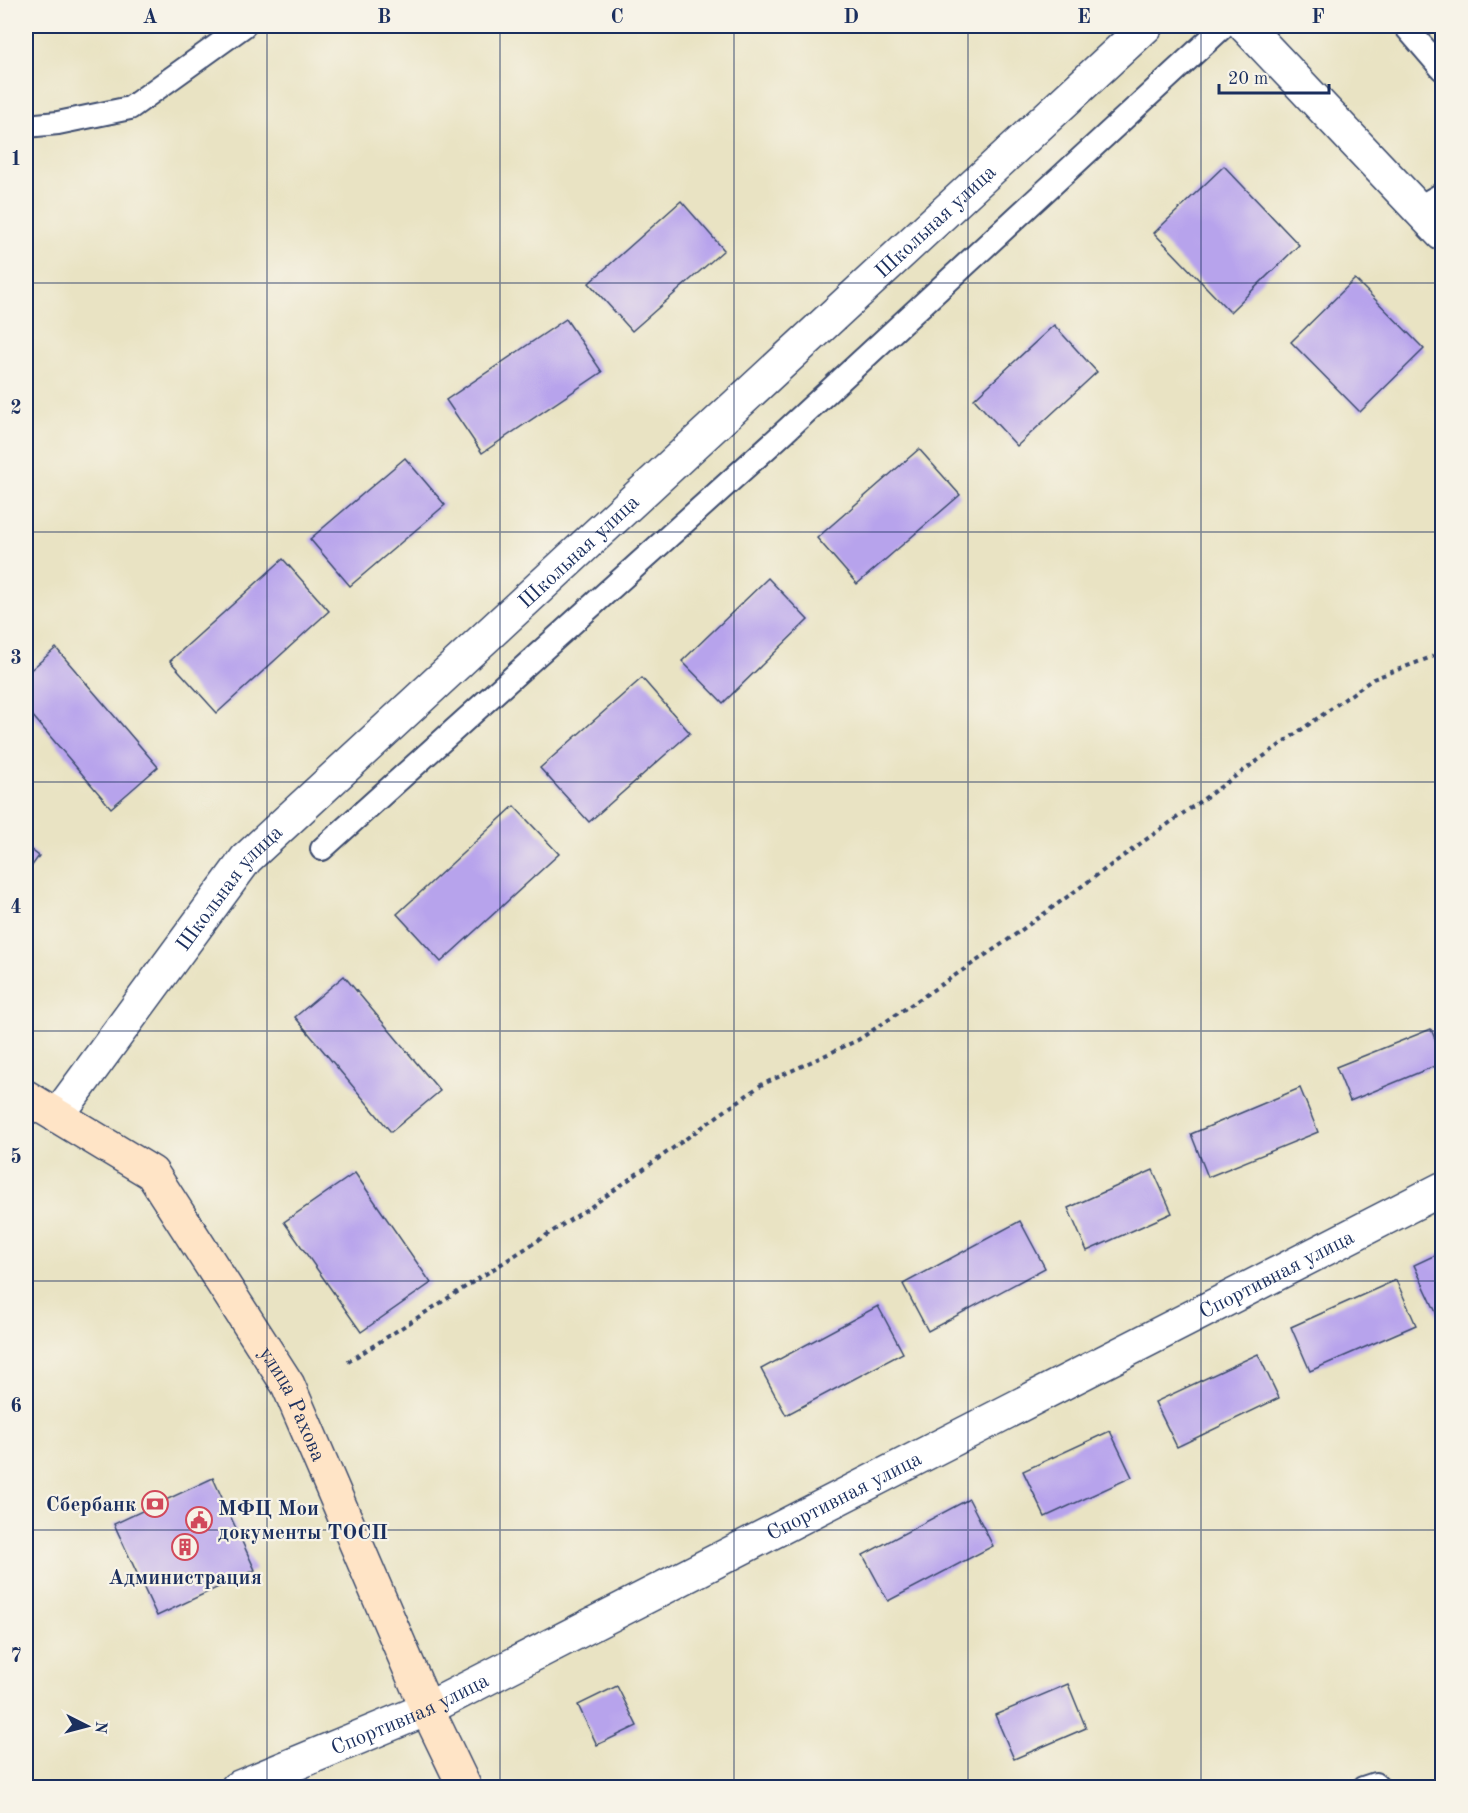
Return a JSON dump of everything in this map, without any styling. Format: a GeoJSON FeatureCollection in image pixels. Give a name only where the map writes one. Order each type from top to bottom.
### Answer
{"type":"FeatureCollection","features":[{"type":"Feature","properties":{"kind":"street","name":"Школьная улица"},"geometry":{"type":"LineString","coordinates":[[57,1116],[246,859],[1146,26]]}},
{"type":"Feature","properties":{"kind":"street"},"geometry":{"type":"LineString","coordinates":[[1245,26],[1430,201],[1443,234]]}},
{"type":"Feature","properties":{"kind":"street","name":"улица Рахова"},"geometry":{"type":"LineString","coordinates":[[26,1097],[152,1173],[288,1385],[427,1709],[465,1788]]}},
{"type":"Feature","properties":{"kind":"street","name":"Спортивная улица"},"geometry":{"type":"LineString","coordinates":[[237,1788],[427,1709],[1443,1189]]}},
{"type":"Feature","properties":{"kind":"lane"},"geometry":{"type":"LineString","coordinates":[[26,126],[58,123],[130,108],[244,26]]}},
{"type":"Feature","properties":{"kind":"lane"},"geometry":{"type":"LineString","coordinates":[[322,849],[779,437],[1224,26]]}},
{"type":"Feature","properties":{"kind":"lane"},"geometry":{"type":"LineString","coordinates":[[1405,26],[1443,69]]}},
{"type":"Feature","properties":{"kind":"lane"},"geometry":{"type":"LineString","coordinates":[[1363,1788],[1375,1784],[1379,1788]]}},
{"type":"Feature","properties":{"kind":"path"},"geometry":{"type":"LineString","coordinates":[[348,1362],[592,1206],[761,1085],[858,1040],[1005,942],[1373,679],[1443,653]]}},
{"type":"Feature","properties":{"kind":"building"},"geometry":{"type":"Polygon","coordinates":[[[1224,166],[1299,245],[1230,312],[1154,233],[1224,166]]]}},
{"type":"Feature","properties":{"kind":"building"},"geometry":{"type":"Polygon","coordinates":[[[681,201],[724,250],[632,331],[589,283],[681,201]]]}},
{"type":"Feature","properties":{"kind":"building"},"geometry":{"type":"Polygon","coordinates":[[[1355,279],[1424,349],[1360,412],[1291,342],[1355,279]]]}},
{"type":"Feature","properties":{"kind":"building"},"geometry":{"type":"Polygon","coordinates":[[[566,319],[602,372],[482,453],[446,400],[566,319]]]}},
{"type":"Feature","properties":{"kind":"building"},"geometry":{"type":"Polygon","coordinates":[[[1054,325],[1097,372],[1017,446],[974,399],[1054,325]]]}},
{"type":"Feature","properties":{"kind":"building"},"geometry":{"type":"Polygon","coordinates":[[[919,449],[960,495],[857,584],[817,538],[919,449]]]}},
{"type":"Feature","properties":{"kind":"building"},"geometry":{"type":"Polygon","coordinates":[[[405,458],[445,505],[350,586],[310,539],[405,458]]]}},
{"type":"Feature","properties":{"kind":"building"},"geometry":{"type":"Polygon","coordinates":[[[283,559],[329,611],[217,713],[170,661],[283,559]]]}},
{"type":"Feature","properties":{"kind":"building"},"geometry":{"type":"Polygon","coordinates":[[[768,578],[808,620],[723,703],[682,661],[768,578]]]}},
{"type":"Feature","properties":{"kind":"building"},"geometry":{"type":"Polygon","coordinates":[[[56,648],[158,767],[111,808],[26,708],[26,674],[56,648]]]}},
{"type":"Feature","properties":{"kind":"building"},"geometry":{"type":"Polygon","coordinates":[[[642,678],[690,733],[589,822],[540,768],[642,678]]]}},
{"type":"Feature","properties":{"kind":"building"},"geometry":{"type":"Polygon","coordinates":[[[514,806],[559,854],[441,962],[397,914],[514,806]]]}},
{"type":"Feature","properties":{"kind":"building"},"geometry":{"type":"Polygon","coordinates":[[[26,846],[39,856],[26,874],[26,846]]]}},
{"type":"Feature","properties":{"kind":"building"},"geometry":{"type":"Polygon","coordinates":[[[344,976],[440,1091],[391,1132],[295,1017],[344,976]]]}},
{"type":"Feature","properties":{"kind":"building"},"geometry":{"type":"Polygon","coordinates":[[[1431,1029],[1442,1056],[1442,1063],[1350,1101],[1336,1067],[1431,1029]]]}},
{"type":"Feature","properties":{"kind":"building"},"geometry":{"type":"Polygon","coordinates":[[[1300,1088],[1318,1132],[1208,1177],[1191,1134],[1300,1088]]]}},
{"type":"Feature","properties":{"kind":"building"},"geometry":{"type":"Polygon","coordinates":[[[1153,1170],[1172,1213],[1087,1251],[1068,1208],[1153,1170]]]}},
{"type":"Feature","properties":{"kind":"building"},"geometry":{"type":"Polygon","coordinates":[[[355,1173],[431,1283],[361,1332],[284,1222],[355,1173]]]}},
{"type":"Feature","properties":{"kind":"building"},"geometry":{"type":"Polygon","coordinates":[[[1020,1221],[1045,1268],[928,1331],[903,1284],[1020,1221]]]}},
{"type":"Feature","properties":{"kind":"building"},"geometry":{"type":"Polygon","coordinates":[[[1442,1252],[1442,1320],[1440,1321],[1414,1265],[1442,1252]]]}},
{"type":"Feature","properties":{"kind":"building"},"geometry":{"type":"Polygon","coordinates":[[[1396,1280],[1416,1325],[1310,1371],[1291,1327],[1396,1280]]]}},
{"type":"Feature","properties":{"kind":"building"},"geometry":{"type":"Polygon","coordinates":[[[878,1306],[903,1353],[786,1415],[761,1369],[878,1306]]]}},
{"type":"Feature","properties":{"kind":"building"},"geometry":{"type":"Polygon","coordinates":[[[1258,1354],[1279,1398],[1177,1447],[1155,1402],[1258,1354]]]}},
{"type":"Feature","properties":{"kind":"building"},"geometry":{"type":"Polygon","coordinates":[[[1110,1431],[1132,1477],[1045,1517],[1023,1471],[1110,1431]]]}},
{"type":"Feature","properties":{"kind":"building","name":"Администрация"},"geometry":{"type":"Polygon","coordinates":[[[213,1478],[255,1570],[157,1616],[114,1524],[213,1478]]]}},
{"type":"Feature","properties":{"kind":"building"},"geometry":{"type":"Polygon","coordinates":[[[969,1499],[993,1546],[888,1601],[863,1555],[969,1499]]]}},
{"type":"Feature","properties":{"kind":"building"},"geometry":{"type":"Polygon","coordinates":[[[1068,1684],[1086,1728],[1014,1759],[995,1715],[1068,1684]]]}},
{"type":"Feature","properties":{"kind":"building"},"geometry":{"type":"Polygon","coordinates":[[[617,1686],[637,1726],[597,1745],[578,1705],[617,1686]]]}},
{"type":"Feature","properties":{"kind":"place","name":"Сбербанк"},"geometry":{"type":"Point","coordinates":[155,1504]}},
{"type":"Feature","properties":{"kind":"place","name":"МФЦ Мои документы ТОСП"},"geometry":{"type":"Point","coordinates":[199,1520]}},
{"type":"Feature","properties":{"kind":"place","name":"Администрация"},"geometry":{"type":"Point","coordinates":[185,1547]}}]}
